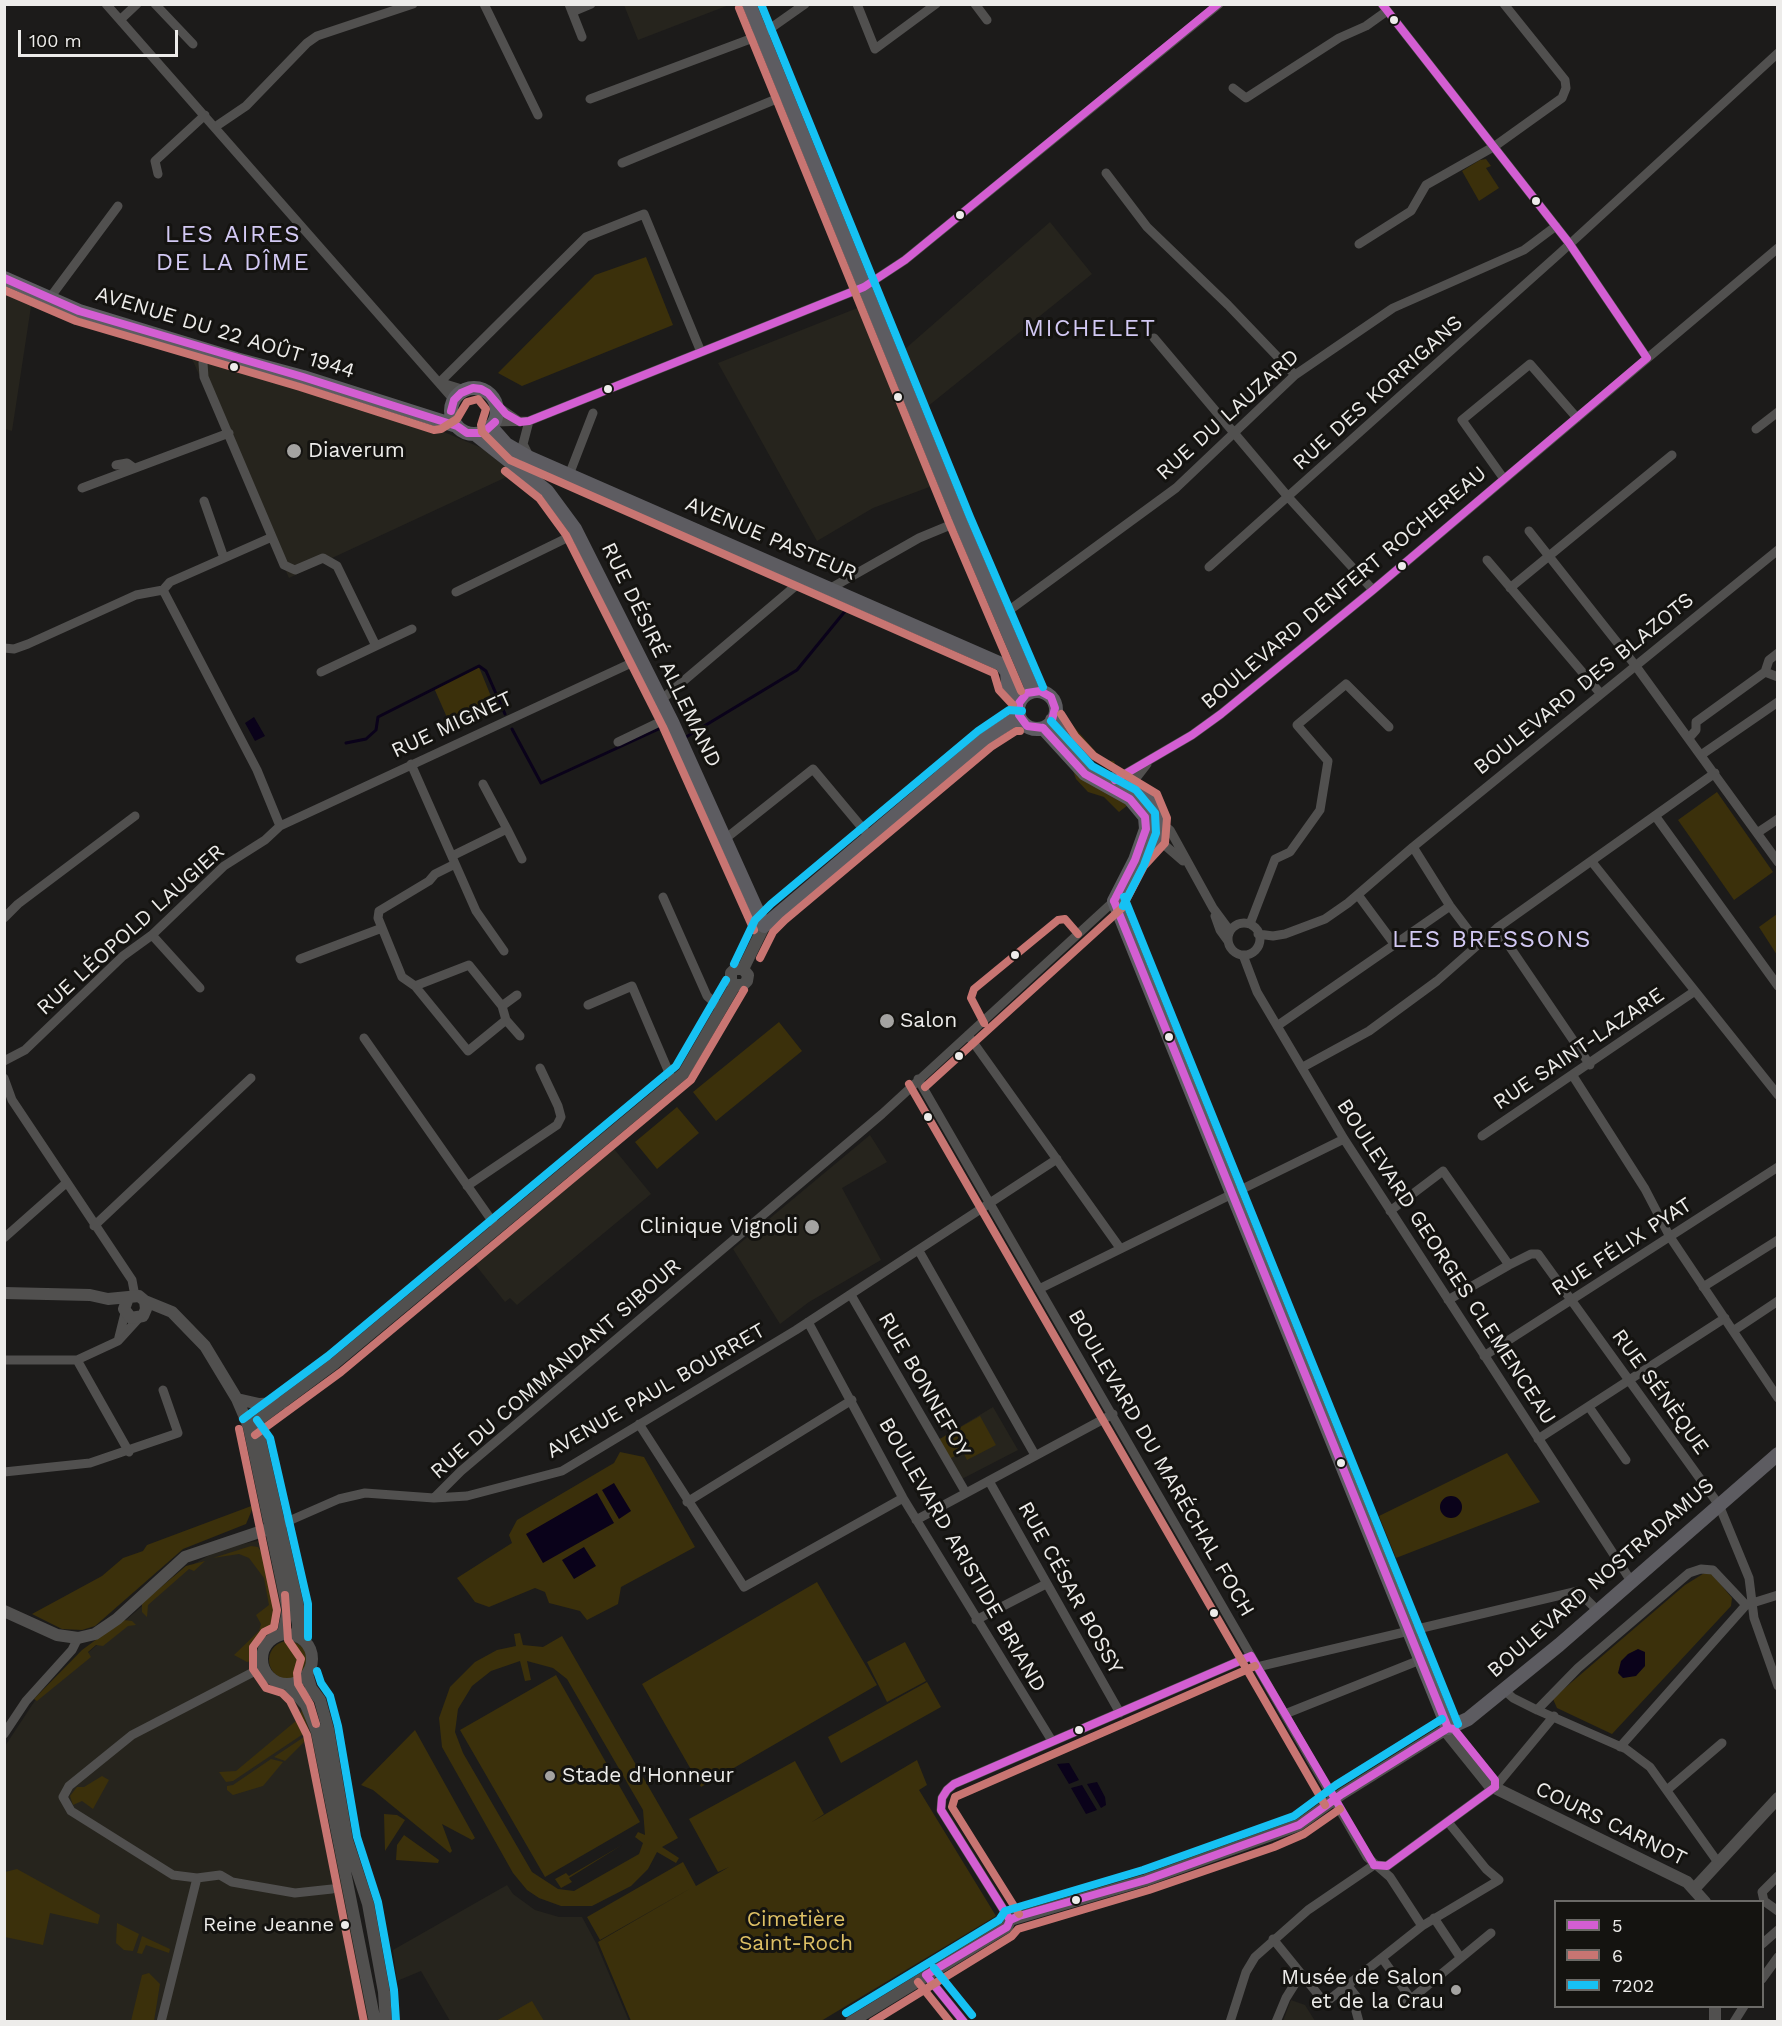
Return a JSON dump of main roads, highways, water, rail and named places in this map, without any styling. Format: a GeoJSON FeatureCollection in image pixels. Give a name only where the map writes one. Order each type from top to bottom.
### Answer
{"type":"FeatureCollection","features":[{"type":"Feature","properties":{"kind":"main road"},"geometry":{"type":"LineString","coordinates":[[749,4],[1000,617],[1028,694]]}},
{"type":"Feature","properties":{"kind":"main road","name":"AVENUE DU 22 AOÛT 1944"},"geometry":{"type":"LineString","coordinates":[[4,278],[49,299],[457,426]]}},
{"type":"Feature","properties":{"kind":"main road"},"geometry":{"type":"LineString","coordinates":[[436,420],[453,406],[465,390],[481,389],[488,393],[497,406],[493,425],[475,434],[467,433],[457,426],[453,406]]}},
{"type":"Feature","properties":{"kind":"main road","name":"AVENUE PASTEUR"},"geometry":{"type":"LineString","coordinates":[[493,425],[506,444],[530,458],[1001,664],[1007,672],[1008,684],[1028,694]]}},
{"type":"Feature","properties":{"kind":"main road","name":"RUE DÉSIRÉ ALLEMAND"},"geometry":{"type":"LineString","coordinates":[[475,434],[547,491],[577,533],[670,717],[764,926]]}},
{"type":"Feature","properties":{"kind":"main road"},"geometry":{"type":"LineString","coordinates":[[547,491],[548,484],[565,473]]}},
{"type":"Feature","properties":{"kind":"main road"},"geometry":{"type":"LineString","coordinates":[[1021,721],[1018,709],[1028,694]]}},
{"type":"Feature","properties":{"kind":"main road"},"geometry":{"type":"LineString","coordinates":[[1028,694],[1051,697],[1055,708],[1047,724]]}},
{"type":"Feature","properties":{"kind":"main road"},"geometry":{"type":"LineString","coordinates":[[249,1427],[334,1365],[673,1082],[692,1062],[735,985],[743,985],[747,981],[748,975],[743,969],[764,926],[1000,727],[1013,720],[1021,721],[1027,726],[1047,724]]}},
{"type":"Feature","properties":{"kind":"main road"},"geometry":{"type":"LineString","coordinates":[[1047,724],[1087,764],[1149,800],[1155,839],[1135,860]]}},
{"type":"Feature","properties":{"kind":"main road"},"geometry":{"type":"LineString","coordinates":[[851,2022],[1007,1927],[1010,1920],[1146,1880],[1299,1825],[1334,1800],[1448,1728],[1114,901],[1135,860],[1151,818]]}},
{"type":"Feature","properties":{"kind":"main road"},"geometry":{"type":"LineString","coordinates":[[4,1293],[90,1295],[135,1307],[166,1310],[172,1312],[187,1325],[205,1346],[237,1400],[249,1427],[260,1440],[288,1610],[283,1634]]}},
{"type":"Feature","properties":{"kind":"main road"},"geometry":{"type":"LineString","coordinates":[[237,1400],[259,1404],[284,1403]]}},
{"type":"Feature","properties":{"kind":"main road","name":"BOULEVARD NOSTRADAMUS"},"geometry":{"type":"LineString","coordinates":[[1448,1728],[1468,1719],[1504,1690],[1778,1454]]}},
{"type":"Feature","properties":{"kind":"main road"},"geometry":{"type":"LineString","coordinates":[[274,1527],[298,1606],[298,1637]]}},
{"type":"Feature","properties":{"kind":"main road"},"geometry":{"type":"LineString","coordinates":[[4,1611],[32,1626],[57,1635],[78,1638],[94,1634],[117,1618],[185,1557],[274,1527]]}},
{"type":"Feature","properties":{"kind":"main road"},"geometry":{"type":"LineString","coordinates":[[307,1674],[294,1683],[287,1684],[273,1680],[263,1667],[262,1658],[266,1645],[283,1634],[298,1637],[310,1650],[312,1658],[307,1674],[311,1688],[320,1700],[328,1729],[347,1840],[368,1904],[384,1992],[386,2022]]}},
{"type":"Feature","properties":{"kind":"main road"},"geometry":{"type":"LineString","coordinates":[[287,1684],[306,1705],[317,1732],[375,2022]]}},
{"type":"Feature","properties":{"kind":"main road","name":"COURS CARNOT"},"geometry":{"type":"LineString","coordinates":[[1448,1728],[1454,1729],[1495,1780],[1496,1787],[1509,1797],[1695,1888],[1704,1900]]}},
{"type":"Feature","properties":{"kind":"main road"},"geometry":{"type":"LineString","coordinates":[[1695,1888],[1717,1861],[1778,1798]]}},
{"type":"Feature","properties":{"kind":"waterway"},"geometry":{"type":"LineString","coordinates":[[686,737],[797,670],[846,610]]}},
{"type":"Feature","properties":{"kind":"waterway"},"geometry":{"type":"LineString","coordinates":[[346,743],[366,739],[376,730],[378,717],[479,666],[486,671],[505,714]]}},
{"type":"Feature","properties":{"kind":"waterway"},"geometry":{"type":"LineString","coordinates":[[512,729],[541,783],[663,727]]}},
{"type":"Feature","properties":{"kind":"place","name":"Diaverum"},"geometry":{"type":"Point","coordinates":[294,451]}},
{"type":"Feature","properties":{"kind":"place","name":"Salon"},"geometry":{"type":"Point","coordinates":[887,1021]}},
{"type":"Feature","properties":{"kind":"place","name":"Clinique Vignoli"},"geometry":{"type":"Point","coordinates":[812,1227]}},
{"type":"Feature","properties":{"kind":"place","name":"Stade d'Honneur"},"geometry":{"type":"Point","coordinates":[550,1776]}},
{"type":"Feature","properties":{"kind":"place","name":"Reine Jeanne"},"geometry":{"type":"Point","coordinates":[345,1925]}},
{"type":"Feature","properties":{"kind":"place","name":"Musée de Salon et de la Crau"},"geometry":{"type":"Point","coordinates":[1456,1990]}},
{"type":"Feature","properties":{"kind":"district","name":"LES AIRES DE LA DÎME"},"geometry":{"type":"Point","coordinates":[233,249]}},
{"type":"Feature","properties":{"kind":"district","name":"MICHELET"},"geometry":{"type":"Point","coordinates":[1090,329]}},
{"type":"Feature","properties":{"kind":"district","name":"LES BRESSONS"},"geometry":{"type":"Point","coordinates":[1492,940]}},
{"type":"Feature","properties":{"kind":"park label","name":"Cimetière Saint-Roch"},"geometry":{"type":"Point","coordinates":[796,1932]}}]}
